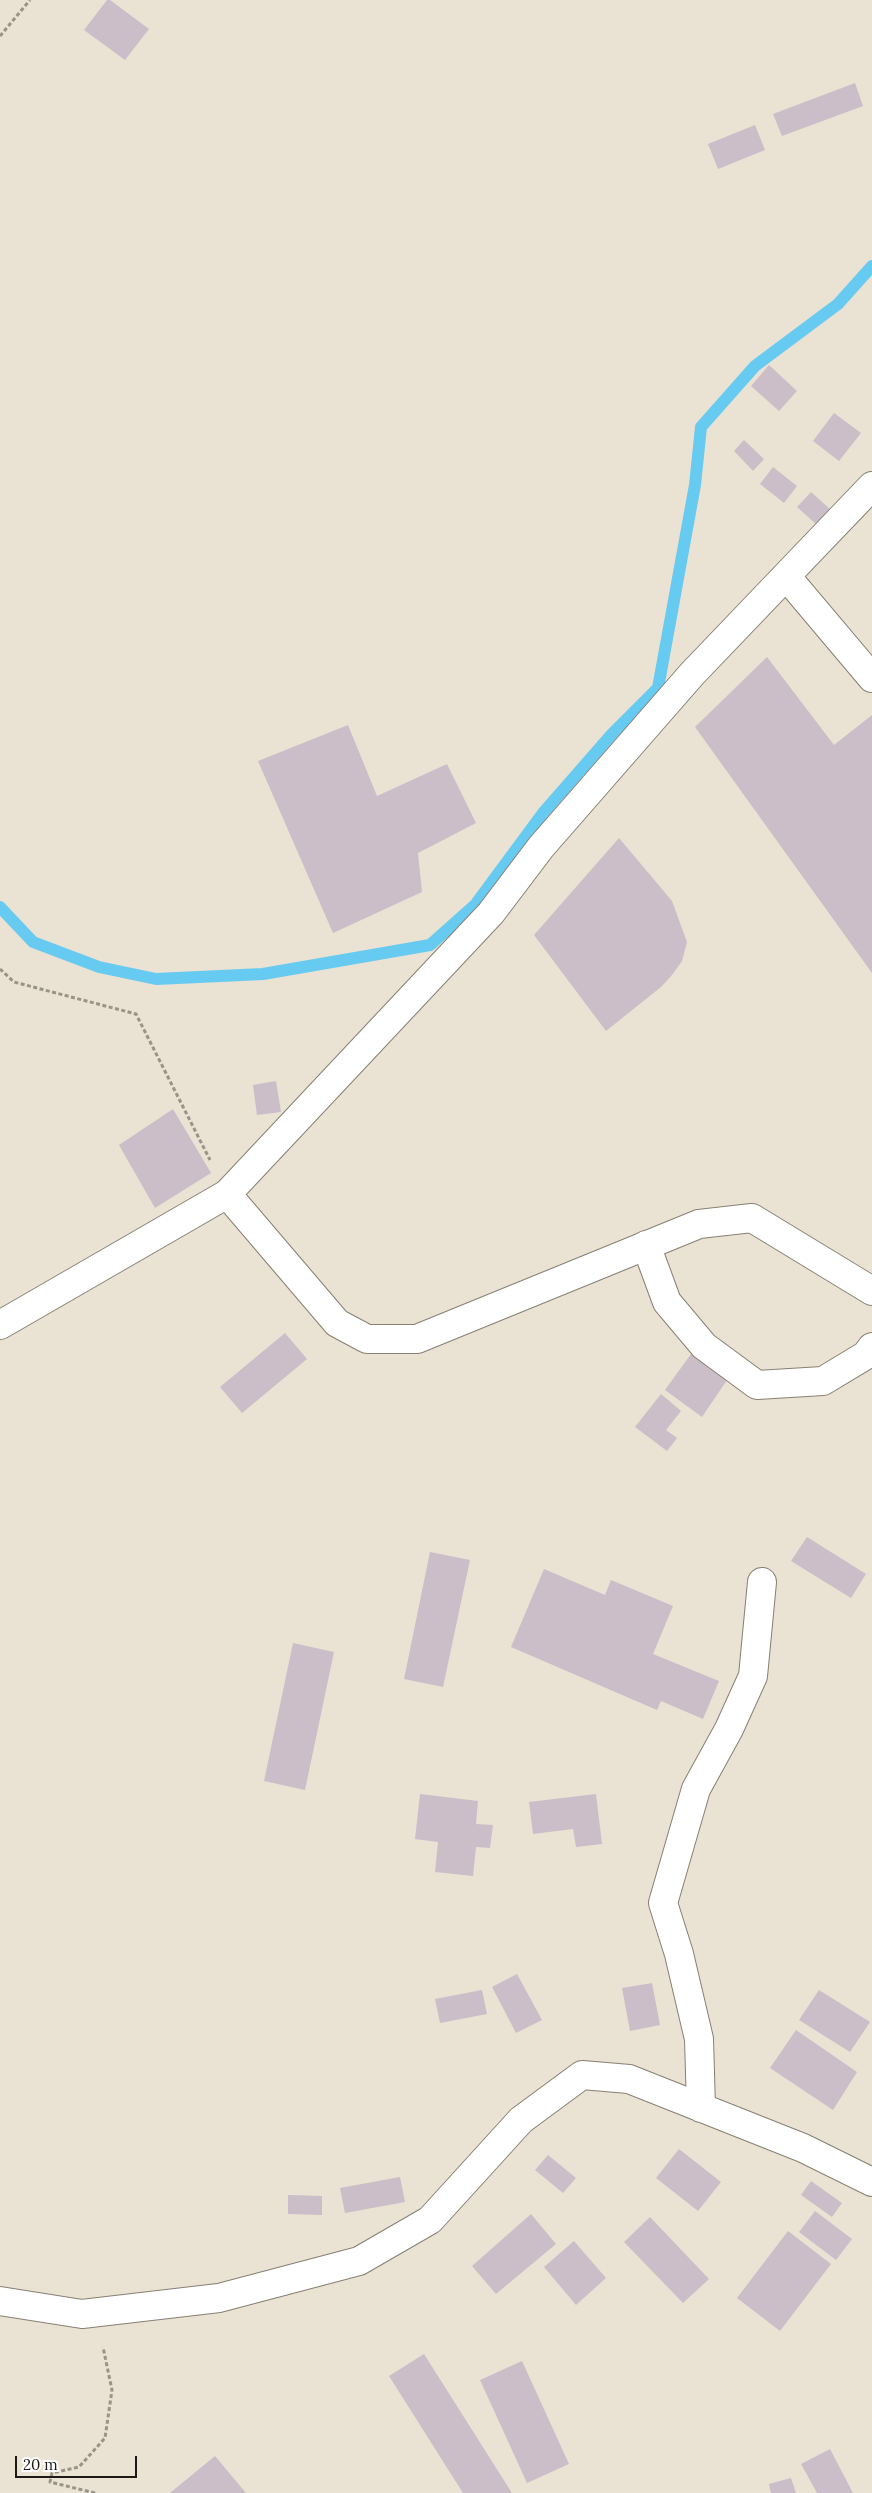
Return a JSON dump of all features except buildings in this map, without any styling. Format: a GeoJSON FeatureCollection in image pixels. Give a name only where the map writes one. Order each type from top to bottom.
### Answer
{"type":"FeatureCollection","features":[{"type":"Feature","properties":{"kind":"street"},"geometry":{"type":"LineString","coordinates":[[0,1325],[227,1194],[491,913],[541,847],[692,674],[872,486]]}},
{"type":"Feature","properties":{"kind":"street"},"geometry":{"type":"LineString","coordinates":[[786,576],[872,678]]}},
{"type":"Feature","properties":{"kind":"street"},"geometry":{"type":"LineString","coordinates":[[227,1194],[337,1323],[367,1339],[416,1339],[699,1224],[752,1218],[872,1291]]}},
{"type":"Feature","properties":{"kind":"street"},"geometry":{"type":"LineString","coordinates":[[646,1245],[667,1302],[704,1346],[757,1385],[823,1381],[866,1355],[872,1347]]}},
{"type":"Feature","properties":{"kind":"street"},"geometry":{"type":"LineString","coordinates":[[701,2108],[699,2040],[679,1954],[663,1903],[696,1789],[729,1729],[753,1676],[762,1582]]}},
{"type":"Feature","properties":{"kind":"street"},"geometry":{"type":"LineString","coordinates":[[0,2301],[82,2314],[219,2298],[359,2261],[430,2220],[521,2120],[582,2075],[629,2079],[802,2148],[872,2182]]}},
{"type":"Feature","properties":{"kind":"path"},"geometry":{"type":"LineString","coordinates":[[0,36],[30,0]]}},
{"type":"Feature","properties":{"kind":"path"},"geometry":{"type":"LineString","coordinates":[[0,968],[14,982],[136,1014],[227,1194]]}},
{"type":"Feature","properties":{"kind":"path"},"geometry":{"type":"LineString","coordinates":[[82,2314],[101,2340],[112,2390],[105,2438],[79,2466],[52,2472],[50,2482],[95,2493]]}},
{"type":"Feature","properties":{"kind":"waterway"},"geometry":{"type":"LineString","coordinates":[[0,907],[33,942],[99,967],[156,979],[263,974],[430,945],[475,905],[543,813],[612,734],[658,688],[695,485],[701,427],[755,366],[838,304],[872,266]]}}]}
